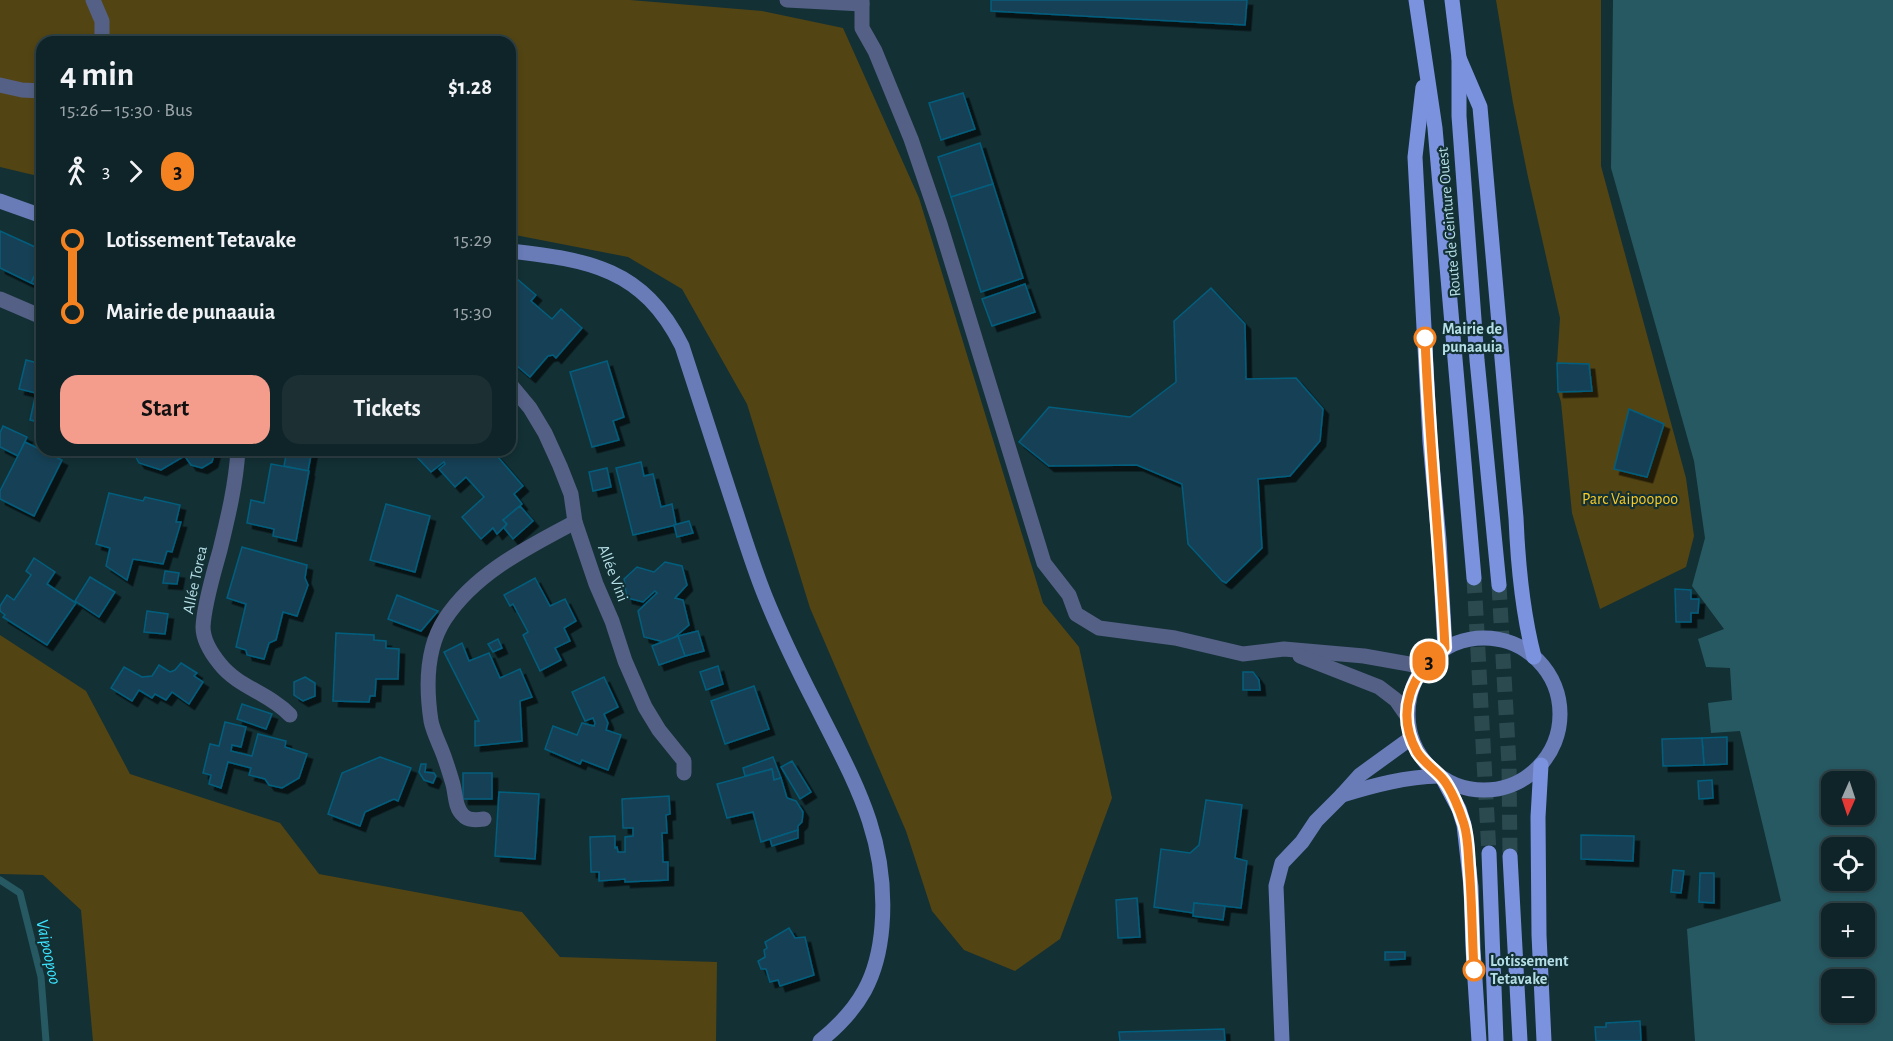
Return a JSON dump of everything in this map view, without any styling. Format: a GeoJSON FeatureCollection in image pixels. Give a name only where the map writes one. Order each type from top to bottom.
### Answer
{"type":"FeatureCollection","features":[{"type":"Feature","properties":{"kind":"main road","name":"Route de Ceinture Ouest"},"geometry":{"type":"LineString","coordinates":[[1416,0],[1437,149],[1474,578]]}},
{"type":"Feature","properties":{"kind":"main road","name":"Route de Ceinture Ouest"},"geometry":{"type":"LineString","coordinates":[[1452,0],[1459,58],[1461,157],[1477,360],[1499,585]]}},
{"type":"Feature","properties":{"kind":"main road"},"geometry":{"type":"LineString","coordinates":[[1459,58],[1480,107],[1518,562],[1524,610],[1534,657]]}},
{"type":"Feature","properties":{"kind":"main road"},"geometry":{"type":"LineString","coordinates":[[1425,69],[1415,158],[1430,442],[1439,540],[1445,648]]}},
{"type":"Feature","properties":{"kind":"main road"},"geometry":{"type":"LineString","coordinates":[[0,201],[36,214]]}},
{"type":"Feature","properties":{"kind":"main road"},"geometry":{"type":"LineString","coordinates":[[516,252],[586,264],[619,276],[646,295],[671,325],[682,346],[764,594],[789,652],[861,797],[874,833],[881,864],[884,902],[881,944],[875,969],[859,1002],[820,1041]]}},
{"type":"Feature","properties":{"kind":"main road"},"geometry":{"type":"LineString","coordinates":[[1491,638],[1514,644],[1534,657],[1545,668],[1554,683],[1561,710],[1557,739],[1542,765],[1525,779],[1505,788],[1484,791],[1463,788],[1441,777],[1426,765],[1411,738],[1407,716],[1409,694],[1423,668],[1433,657],[1445,648],[1467,640],[1491,638]]}},
{"type":"Feature","properties":{"kind":"main road"},"geometry":{"type":"LineString","coordinates":[[1282,1041],[1276,886],[1282,863],[1302,842],[1316,821],[1360,775],[1411,738]]}},
{"type":"Feature","properties":{"kind":"main road"},"geometry":{"type":"LineString","coordinates":[[1542,765],[1538,817],[1539,935],[1545,1041]]}},
{"type":"Feature","properties":{"kind":"main road"},"geometry":{"type":"LineString","coordinates":[[1342,795],[1414,777],[1441,777]]}},
{"type":"Feature","properties":{"kind":"main road"},"geometry":{"type":"LineString","coordinates":[[1441,777],[1459,808],[1464,825],[1471,887],[1479,1041]]}},
{"type":"Feature","properties":{"kind":"main road"},"geometry":{"type":"LineString","coordinates":[[1489,853],[1496,1041]]}},
{"type":"Feature","properties":{"kind":"main road"},"geometry":{"type":"LineString","coordinates":[[1510,856],[1520,1041]]}},
{"type":"Feature","properties":{"kind":"street"},"geometry":{"type":"LineString","coordinates":[[93,0],[102,21],[102,36]]}},
{"type":"Feature","properties":{"kind":"street"},"geometry":{"type":"LineString","coordinates":[[787,0],[862,2],[862,28],[875,51],[911,139],[940,224],[1044,563],[1069,595],[1077,614],[1099,628],[1175,638],[1243,654],[1284,649],[1364,656],[1409,663],[1423,668]]}},
{"type":"Feature","properties":{"kind":"street"},"geometry":{"type":"LineString","coordinates":[[0,85],[36,91]]}},
{"type":"Feature","properties":{"kind":"street"},"geometry":{"type":"LineString","coordinates":[[0,299],[36,314]]}},
{"type":"Feature","properties":{"kind":"street","name":"Allée Vini"},"geometry":{"type":"LineString","coordinates":[[516,391],[530,408],[561,466],[596,584],[633,681],[659,730],[684,761],[684,773]]}},
{"type":"Feature","properties":{"kind":"street","name":"Allée Torea"},"geometry":{"type":"LineString","coordinates":[[238,456],[236,482],[212,579],[203,627],[206,643],[232,677],[279,704],[290,715]]}},
{"type":"Feature","properties":{"kind":"street"},"geometry":{"type":"LineString","coordinates":[[484,819],[472,820],[463,817],[458,808],[454,786],[431,723],[428,684],[435,640],[443,621],[455,604],[484,577],[537,542],[576,522]]}},
{"type":"Feature","properties":{"kind":"street"},"geometry":{"type":"LineString","coordinates":[[1284,649],[1379,687],[1396,700],[1407,716]]}},
{"type":"Feature","properties":{"kind":"green space"},"geometry":{"type":"Polygon","coordinates":[[[0,0],[630,0],[762,11],[843,28],[919,198],[1043,603],[1079,647],[1112,798],[1060,939],[1015,971],[964,950],[932,911],[906,831],[810,608],[747,404],[682,289],[628,257],[516,235],[516,36],[36,36],[36,176],[0,167],[0,0]]]}},
{"type":"Feature","properties":{"kind":"green space","name":"Parc Vaipoopoo"},"geometry":{"type":"Polygon","coordinates":[[[1496,0],[1601,0],[1601,166],[1686,478],[1694,536],[1686,567],[1600,609],[1572,513],[1561,402],[1558,392],[1560,318],[1513,103],[1496,0]]]}},
{"type":"Feature","properties":{"kind":"green space"},"geometry":{"type":"Polygon","coordinates":[[[0,635],[86,691],[130,774],[280,823],[319,874],[522,912],[560,957],[717,962],[716,1041],[93,1041],[81,910],[43,875],[0,874],[0,635]]]}},
{"type":"Feature","properties":{"kind":"water"},"geometry":{"type":"Polygon","coordinates":[[[1613,0],[1893,0],[1893,1041],[1695,1041],[1687,929],[1781,901],[1740,731],[1711,733],[1708,703],[1732,700],[1730,668],[1706,667],[1698,639],[1724,629],[1692,586],[1705,538],[1694,461],[1611,168],[1613,0]]]}},
{"type":"Feature","properties":{"kind":"building"},"geometry":{"type":"Polygon","coordinates":[[[991,0],[1247,0],[1245,25],[991,11],[991,0]]]}},
{"type":"Feature","properties":{"kind":"building"},"geometry":{"type":"Polygon","coordinates":[[[963,93],[975,129],[941,140],[929,103],[963,93]]]}},
{"type":"Feature","properties":{"kind":"building"},"geometry":{"type":"Polygon","coordinates":[[[980,143],[993,184],[951,197],[938,157],[980,143]]]}},
{"type":"Feature","properties":{"kind":"building"},"geometry":{"type":"Polygon","coordinates":[[[993,184],[1023,278],[981,292],[951,197],[993,184]]]}},
{"type":"Feature","properties":{"kind":"building"},"geometry":{"type":"Polygon","coordinates":[[[0,231],[36,247],[36,273],[31,283],[0,268],[0,231]]]}},
{"type":"Feature","properties":{"kind":"building"},"geometry":{"type":"Polygon","coordinates":[[[36,273],[36,285],[31,283],[36,273]]]}},
{"type":"Feature","properties":{"kind":"building"},"geometry":{"type":"Polygon","coordinates":[[[516,278],[536,295],[531,301],[552,319],[561,309],[582,328],[556,358],[553,355],[548,356],[530,377],[516,365],[516,278]]]}},
{"type":"Feature","properties":{"kind":"building"},"geometry":{"type":"Polygon","coordinates":[[[1025,284],[1035,312],[992,326],[982,299],[1025,284]]]}},
{"type":"Feature","properties":{"kind":"building"},"geometry":{"type":"Polygon","coordinates":[[[1211,288],[1245,324],[1246,379],[1296,378],[1323,409],[1320,441],[1290,476],[1258,479],[1262,548],[1226,583],[1188,544],[1182,484],[1137,465],[1049,466],[1019,442],[1049,407],[1130,417],[1176,382],[1174,321],[1211,288]]]}},
{"type":"Feature","properties":{"kind":"building"},"geometry":{"type":"Polygon","coordinates":[[[26,360],[36,362],[36,393],[19,389],[26,360]]]}},
{"type":"Feature","properties":{"kind":"building"},"geometry":{"type":"Polygon","coordinates":[[[607,361],[624,417],[613,421],[619,440],[592,447],[570,372],[607,361]]]}},
{"type":"Feature","properties":{"kind":"building"},"geometry":{"type":"Polygon","coordinates":[[[1557,363],[1589,364],[1592,391],[1558,392],[1557,363]]]}},
{"type":"Feature","properties":{"kind":"building"},"geometry":{"type":"Polygon","coordinates":[[[36,393],[36,422],[30,420],[36,393]]]}},
{"type":"Feature","properties":{"kind":"building"},"geometry":{"type":"Polygon","coordinates":[[[1629,409],[1664,424],[1647,477],[1614,469],[1629,409]]]}},
{"type":"Feature","properties":{"kind":"building"},"geometry":{"type":"Polygon","coordinates":[[[3,426],[27,437],[18,456],[0,447],[0,433],[3,426]]]}},
{"type":"Feature","properties":{"kind":"building"},"geometry":{"type":"Polygon","coordinates":[[[25,442],[36,447],[36,456],[54,456],[62,460],[34,516],[0,499],[0,491],[25,442]]]}},
{"type":"Feature","properties":{"kind":"building"},"geometry":{"type":"Polygon","coordinates":[[[135,456],[184,456],[161,470],[139,463],[135,456]]]}},
{"type":"Feature","properties":{"kind":"building"},"geometry":{"type":"Polygon","coordinates":[[[185,456],[214,456],[212,462],[202,468],[191,465],[185,456]]]}},
{"type":"Feature","properties":{"kind":"building"},"geometry":{"type":"Polygon","coordinates":[[[286,456],[311,456],[308,471],[284,466],[286,456]]]}},
{"type":"Feature","properties":{"kind":"building"},"geometry":{"type":"Polygon","coordinates":[[[416,456],[497,456],[523,486],[514,494],[522,504],[503,520],[507,524],[497,534],[493,528],[481,539],[462,517],[484,497],[466,477],[455,487],[439,469],[445,464],[444,462],[431,472],[416,456]]]}},
{"type":"Feature","properties":{"kind":"building"},"geometry":{"type":"Polygon","coordinates":[[[641,462],[644,476],[653,474],[661,507],[672,504],[676,525],[633,535],[616,468],[641,462]]]}},
{"type":"Feature","properties":{"kind":"building"},"geometry":{"type":"Polygon","coordinates":[[[271,464],[309,471],[296,541],[273,536],[274,529],[247,523],[251,500],[264,503],[271,464]]]}},
{"type":"Feature","properties":{"kind":"building"},"geometry":{"type":"Polygon","coordinates":[[[607,468],[611,487],[593,491],[589,472],[607,468]]]}},
{"type":"Feature","properties":{"kind":"building"},"geometry":{"type":"Polygon","coordinates":[[[109,493],[143,501],[145,497],[180,505],[176,522],[181,522],[172,552],[167,551],[163,564],[133,559],[127,580],[106,566],[110,548],[96,544],[109,493]]]}},
{"type":"Feature","properties":{"kind":"building"},"geometry":{"type":"Polygon","coordinates":[[[386,504],[430,516],[415,572],[370,560],[386,504]]]}},
{"type":"Feature","properties":{"kind":"building"},"geometry":{"type":"Polygon","coordinates":[[[520,506],[533,521],[513,539],[504,528],[507,524],[503,520],[520,506]]]}},
{"type":"Feature","properties":{"kind":"building"},"geometry":{"type":"Polygon","coordinates":[[[689,521],[693,533],[677,537],[674,525],[689,521]]]}},
{"type":"Feature","properties":{"kind":"building"},"geometry":{"type":"Polygon","coordinates":[[[242,547],[307,565],[305,578],[308,585],[297,616],[283,612],[276,640],[269,643],[264,659],[247,655],[246,650],[236,647],[246,604],[227,598],[242,547]]]}},
{"type":"Feature","properties":{"kind":"building"},"geometry":{"type":"Polygon","coordinates":[[[34,558],[55,572],[47,584],[76,603],[47,645],[3,617],[5,615],[0,611],[0,606],[7,595],[14,600],[31,575],[26,571],[34,558]]]}},
{"type":"Feature","properties":{"kind":"building"},"geometry":{"type":"Polygon","coordinates":[[[665,562],[682,566],[687,585],[675,598],[683,600],[689,625],[668,643],[644,637],[638,611],[657,593],[655,591],[643,602],[627,598],[624,579],[637,567],[654,572],[665,562]]]}},
{"type":"Feature","properties":{"kind":"building"},"geometry":{"type":"Polygon","coordinates":[[[165,571],[179,573],[177,584],[163,583],[165,571]]]}},
{"type":"Feature","properties":{"kind":"building"},"geometry":{"type":"Polygon","coordinates":[[[90,577],[115,592],[99,617],[75,601],[90,577]]]}},
{"type":"Feature","properties":{"kind":"building"},"geometry":{"type":"Polygon","coordinates":[[[535,578],[550,606],[565,599],[576,621],[564,628],[570,641],[555,648],[561,660],[540,671],[523,635],[528,632],[513,604],[510,606],[504,595],[535,578]]]}},
{"type":"Feature","properties":{"kind":"building"},"geometry":{"type":"Polygon","coordinates":[[[1675,589],[1691,590],[1691,599],[1699,599],[1698,613],[1691,613],[1691,622],[1676,622],[1675,589]]]}},
{"type":"Feature","properties":{"kind":"building"},"geometry":{"type":"Polygon","coordinates":[[[397,595],[438,611],[421,631],[388,619],[397,595]]]}},
{"type":"Feature","properties":{"kind":"building"},"geometry":{"type":"Polygon","coordinates":[[[147,611],[168,614],[165,634],[144,632],[147,611]]]}},
{"type":"Feature","properties":{"kind":"building"},"geometry":{"type":"Polygon","coordinates":[[[698,631],[704,651],[685,656],[678,636],[698,631]]]}},
{"type":"Feature","properties":{"kind":"building"},"geometry":{"type":"Polygon","coordinates":[[[336,633],[374,635],[374,640],[386,641],[386,648],[399,649],[398,679],[376,679],[375,696],[370,696],[369,702],[333,701],[336,633]]]}},
{"type":"Feature","properties":{"kind":"building"},"geometry":{"type":"Polygon","coordinates":[[[678,636],[685,656],[659,665],[652,646],[678,636]]]}},
{"type":"Feature","properties":{"kind":"building"},"geometry":{"type":"Polygon","coordinates":[[[498,639],[502,648],[493,652],[488,644],[498,639]]]}},
{"type":"Feature","properties":{"kind":"building"},"geometry":{"type":"Polygon","coordinates":[[[462,643],[469,661],[489,653],[500,678],[520,669],[532,697],[520,701],[522,741],[475,746],[475,721],[479,721],[444,652],[462,643]]]}},
{"type":"Feature","properties":{"kind":"building"},"geometry":{"type":"Polygon","coordinates":[[[181,663],[197,673],[194,676],[203,682],[189,704],[172,692],[166,700],[155,694],[152,698],[139,690],[132,701],[111,688],[124,667],[142,677],[152,676],[159,665],[170,672],[181,663]]]}},
{"type":"Feature","properties":{"kind":"building"},"geometry":{"type":"Polygon","coordinates":[[[718,666],[723,684],[706,690],[700,672],[718,666]]]}},
{"type":"Feature","properties":{"kind":"building"},"geometry":{"type":"Polygon","coordinates":[[[1243,672],[1253,672],[1259,680],[1260,690],[1243,690],[1243,672]]]}},
{"type":"Feature","properties":{"kind":"building"},"geometry":{"type":"Polygon","coordinates":[[[305,677],[315,683],[315,696],[303,701],[294,695],[294,682],[305,677]]]}},
{"type":"Feature","properties":{"kind":"building"},"geometry":{"type":"Polygon","coordinates":[[[604,677],[618,707],[604,714],[608,723],[606,730],[621,735],[608,770],[582,760],[580,764],[545,749],[553,726],[577,735],[582,723],[594,726],[593,718],[585,721],[572,692],[604,677]]]}},
{"type":"Feature","properties":{"kind":"building"},"geometry":{"type":"Polygon","coordinates":[[[754,686],[769,729],[725,744],[711,701],[754,686]]]}},
{"type":"Feature","properties":{"kind":"building"},"geometry":{"type":"Polygon","coordinates":[[[242,704],[272,714],[266,729],[237,719],[242,704]]]}},
{"type":"Feature","properties":{"kind":"building"},"geometry":{"type":"Polygon","coordinates":[[[225,722],[246,727],[241,747],[232,745],[231,751],[252,756],[258,734],[286,741],[285,747],[307,754],[299,778],[282,788],[269,785],[265,779],[249,775],[251,768],[228,762],[221,788],[209,784],[211,775],[203,773],[210,744],[219,746],[225,722]]]}},
{"type":"Feature","properties":{"kind":"building"},"geometry":{"type":"Polygon","coordinates":[[[1727,737],[1727,764],[1704,765],[1702,738],[1727,737]]]}},
{"type":"Feature","properties":{"kind":"building"},"geometry":{"type":"Polygon","coordinates":[[[1702,738],[1704,765],[1663,766],[1662,739],[1702,738]]]}},
{"type":"Feature","properties":{"kind":"building"},"geometry":{"type":"Polygon","coordinates":[[[380,757],[411,768],[398,801],[394,799],[365,812],[360,826],[328,814],[342,773],[380,757]]]}},
{"type":"Feature","properties":{"kind":"building"},"geometry":{"type":"Polygon","coordinates":[[[773,757],[781,778],[774,780],[772,769],[745,776],[743,768],[773,757]]]}},
{"type":"Feature","properties":{"kind":"building"},"geometry":{"type":"Polygon","coordinates":[[[792,761],[811,792],[800,799],[781,767],[792,761]]]}},
{"type":"Feature","properties":{"kind":"building"},"geometry":{"type":"Polygon","coordinates":[[[421,764],[426,764],[425,772],[434,773],[436,776],[433,783],[424,780],[419,772],[421,764]]]}},
{"type":"Feature","properties":{"kind":"building"},"geometry":{"type":"Polygon","coordinates":[[[772,769],[774,780],[781,778],[787,798],[796,801],[803,812],[802,822],[798,830],[761,842],[753,812],[727,818],[717,784],[772,769]]]}},
{"type":"Feature","properties":{"kind":"building"},"geometry":{"type":"Polygon","coordinates":[[[463,773],[492,773],[492,799],[463,799],[463,773]]]}},
{"type":"Feature","properties":{"kind":"building"},"geometry":{"type":"Polygon","coordinates":[[[1712,780],[1713,798],[1699,799],[1698,781],[1712,780]]]}},
{"type":"Feature","properties":{"kind":"building"},"geometry":{"type":"Polygon","coordinates":[[[499,792],[539,794],[535,859],[495,856],[499,792]]]}},
{"type":"Feature","properties":{"kind":"building"},"geometry":{"type":"Polygon","coordinates":[[[669,796],[670,814],[666,815],[667,833],[662,833],[663,862],[668,862],[668,880],[599,881],[599,872],[591,872],[590,837],[615,836],[615,848],[617,847],[618,852],[625,852],[625,837],[633,836],[633,828],[623,828],[622,799],[669,796]]]}},
{"type":"Feature","properties":{"kind":"building"},"geometry":{"type":"Polygon","coordinates":[[[1206,800],[1242,805],[1235,858],[1247,861],[1241,908],[1194,903],[1193,913],[1154,907],[1161,849],[1190,853],[1199,845],[1206,800]]]}},
{"type":"Feature","properties":{"kind":"building"},"geometry":{"type":"Polygon","coordinates":[[[798,830],[798,838],[772,846],[770,839],[798,830]]]}},
{"type":"Feature","properties":{"kind":"building"},"geometry":{"type":"Polygon","coordinates":[[[1581,835],[1634,836],[1633,861],[1581,859],[1581,835]]]}},
{"type":"Feature","properties":{"kind":"building"},"geometry":{"type":"Polygon","coordinates":[[[1673,870],[1684,871],[1681,893],[1671,892],[1673,870]]]}},
{"type":"Feature","properties":{"kind":"building"},"geometry":{"type":"Polygon","coordinates":[[[1700,873],[1714,873],[1714,903],[1699,902],[1700,873]]]}},
{"type":"Feature","properties":{"kind":"building"},"geometry":{"type":"Polygon","coordinates":[[[1137,898],[1140,937],[1118,938],[1116,900],[1137,898]]]}},
{"type":"Feature","properties":{"kind":"building"},"geometry":{"type":"Polygon","coordinates":[[[1194,903],[1225,906],[1223,920],[1193,916],[1194,903]]]}},
{"type":"Feature","properties":{"kind":"building"},"geometry":{"type":"Polygon","coordinates":[[[789,928],[795,938],[805,937],[814,975],[780,986],[778,980],[770,982],[766,969],[761,969],[758,961],[765,957],[764,950],[767,948],[765,942],[789,928]]]}},
{"type":"Feature","properties":{"kind":"building"},"geometry":{"type":"Polygon","coordinates":[[[1385,952],[1405,952],[1405,959],[1385,960],[1385,952]]]}},
{"type":"Feature","properties":{"kind":"building"},"geometry":{"type":"Polygon","coordinates":[[[1640,1021],[1641,1041],[1596,1041],[1595,1027],[1606,1027],[1606,1023],[1640,1021]]]}},
{"type":"Feature","properties":{"kind":"building"},"geometry":{"type":"Polygon","coordinates":[[[1224,1029],[1225,1041],[1120,1041],[1119,1032],[1224,1029]]]}},
{"type":"Feature","properties":{"kind":"waterway","name":"Vaipoopoo"},"geometry":{"type":"LineString","coordinates":[[0,880],[20,893],[41,977],[46,1041]]}},
{"type":"Feature","properties":{"kind":"tunnel"},"geometry":{"type":"LineString","coordinates":[[1474,578],[1489,853]]}},
{"type":"Feature","properties":{"kind":"tunnel"},"geometry":{"type":"LineString","coordinates":[[1499,585],[1509,765],[1510,856]]}},
{"type":"Feature","properties":{"kind":"bus line","name":"3"},"geometry":{"type":"LineString","coordinates":[[1425,338],[1445,648],[1423,668],[1415,681],[1409,694],[1408,724],[1418,753],[1426,765],[1443,779],[1459,808],[1464,825],[1471,887],[1474,970]]}},
{"type":"Feature","properties":{"kind":"place","name":"Mairie de punaauia"},"geometry":{"type":"Point","coordinates":[1425,338]}},
{"type":"Feature","properties":{"kind":"place","name":"Lotissement Tetavake"},"geometry":{"type":"Point","coordinates":[1474,970]}}]}
